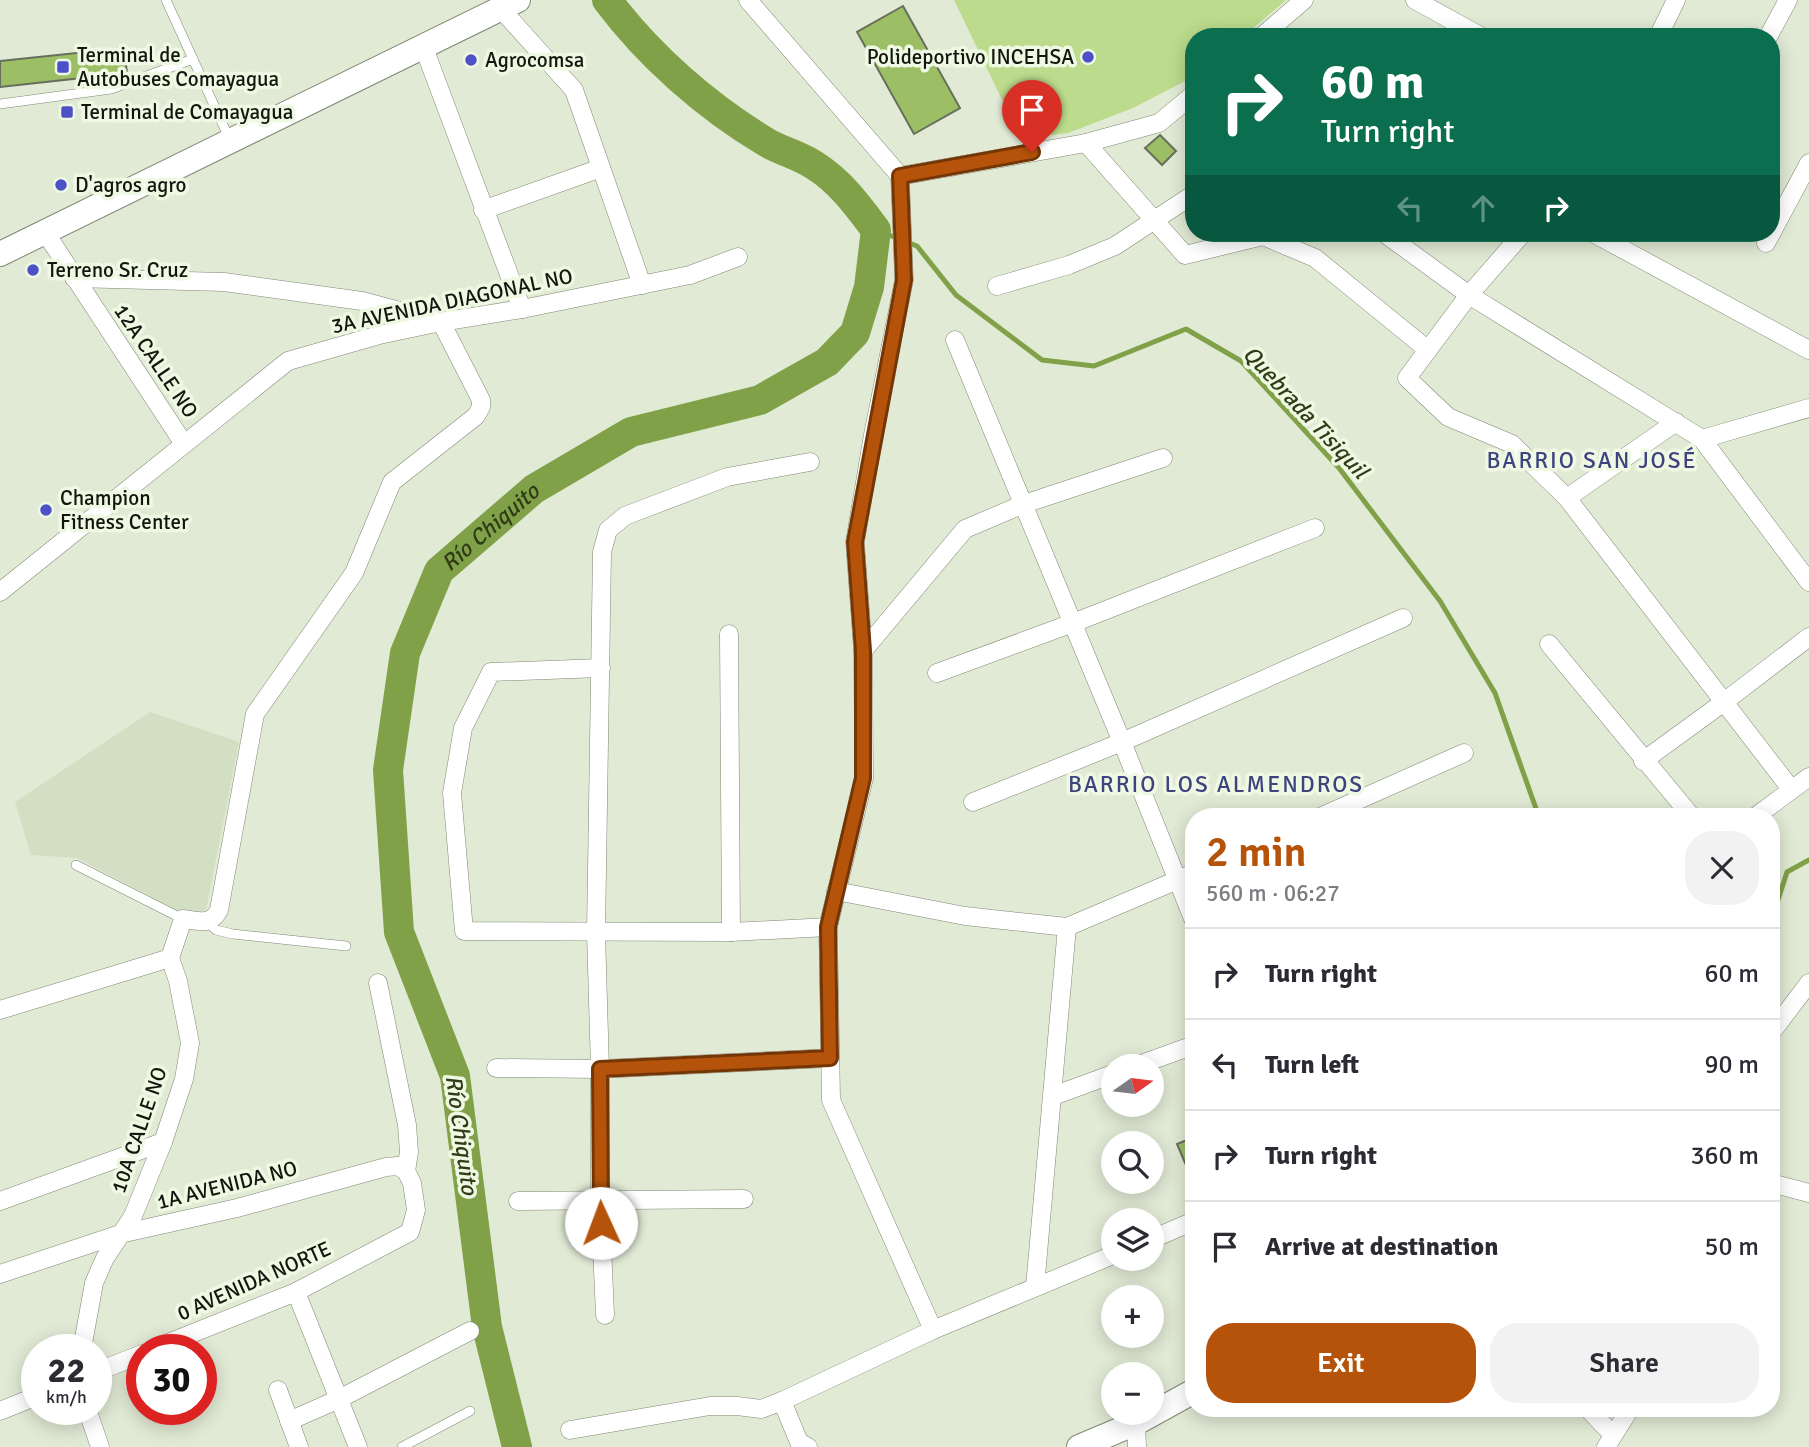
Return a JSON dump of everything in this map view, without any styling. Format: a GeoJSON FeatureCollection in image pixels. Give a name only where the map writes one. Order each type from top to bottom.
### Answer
{"type":"FeatureCollection","features":[{"type":"Feature","properties":{"kind":"main road"},"geometry":{"type":"LineString","coordinates":[[0,254],[510,4]]}},
{"type":"Feature","properties":{"kind":"main road"},"geometry":{"type":"LineString","coordinates":[[1079,1447],[1137,1435],[1185,1398]]}},
{"type":"Feature","properties":{"kind":"street"},"geometry":{"type":"LineString","coordinates":[[748,0],[900,176],[904,280],[855,542],[863,651],[863,778],[828,927],[831,1100],[933,1330]]}},
{"type":"Feature","properties":{"kind":"street"},"geometry":{"type":"LineString","coordinates":[[1273,28],[1304,0]]}},
{"type":"Feature","properties":{"kind":"street"},"geometry":{"type":"LineString","coordinates":[[1416,0],[1466,28]]}},
{"type":"Feature","properties":{"kind":"street"},"geometry":{"type":"LineString","coordinates":[[1662,28],[1676,0]]}},
{"type":"Feature","properties":{"kind":"street"},"geometry":{"type":"LineString","coordinates":[[1773,28],[1788,0]]}},
{"type":"Feature","properties":{"kind":"street"},"geometry":{"type":"LineString","coordinates":[[510,4],[574,90],[642,285]]}},
{"type":"Feature","properties":{"kind":"street"},"geometry":{"type":"LineString","coordinates":[[424,48],[522,309]]}},
{"type":"Feature","properties":{"kind":"street"},"geometry":{"type":"LineString","coordinates":[[900,176],[1086,142],[1159,123],[1185,101]]}},
{"type":"Feature","properties":{"kind":"street"},"geometry":{"type":"LineString","coordinates":[[1086,142],[1185,255],[1239,242]]}},
{"type":"Feature","properties":{"kind":"street"},"geometry":{"type":"LineString","coordinates":[[1780,217],[1809,163]]}},
{"type":"Feature","properties":{"kind":"street"},"geometry":{"type":"LineString","coordinates":[[483,210],[601,168]]}},
{"type":"Feature","properties":{"kind":"street"},"geometry":{"type":"LineString","coordinates":[[997,286],[1069,265],[1115,246],[1185,200]]}},
{"type":"Feature","properties":{"kind":"street","name":"12A CALLE NO"},"geometry":{"type":"LineString","coordinates":[[45,232],[184,443]]}},
{"type":"Feature","properties":{"kind":"street"},"geometry":{"type":"LineString","coordinates":[[1278,242],[1315,258],[1428,350]]}},
{"type":"Feature","properties":{"kind":"street"},"geometry":{"type":"LineString","coordinates":[[1396,242],[1469,295],[1702,439],[1809,582]]}},
{"type":"Feature","properties":{"kind":"street"},"geometry":{"type":"LineString","coordinates":[[1515,242],[1469,295],[1407,378],[1448,417],[1513,444],[1567,498],[1791,789]]}},
{"type":"Feature","properties":{"kind":"street"},"geometry":{"type":"LineString","coordinates":[[1610,242],[1809,350]]}},
{"type":"Feature","properties":{"kind":"street","name":"3A AVENIDA DIAGONAL NO"},"geometry":{"type":"LineString","coordinates":[[0,592],[288,361],[379,335],[690,275],[738,257]]}},
{"type":"Feature","properties":{"kind":"street"},"geometry":{"type":"LineString","coordinates":[[0,1010],[170,958],[183,919],[207,922],[216,917],[255,715],[354,573],[393,482],[476,416],[481,407],[481,400],[441,322],[362,301],[224,282],[74,278]]}},
{"type":"Feature","properties":{"kind":"street"},"geometry":{"type":"LineString","coordinates":[[955,340],[1185,901]]}},
{"type":"Feature","properties":{"kind":"street"},"geometry":{"type":"LineString","coordinates":[[1702,439],[1809,408]]}},
{"type":"Feature","properties":{"kind":"street"},"geometry":{"type":"LineString","coordinates":[[1567,498],[1676,422]]}},
{"type":"Feature","properties":{"kind":"street"},"geometry":{"type":"LineString","coordinates":[[863,651],[965,529],[1024,504],[1163,458]]}},
{"type":"Feature","properties":{"kind":"street"},"geometry":{"type":"LineString","coordinates":[[605,1315],[600,1200],[596,933],[603,552],[608,530],[625,516],[727,477],[810,462]]}},
{"type":"Feature","properties":{"kind":"street"},"geometry":{"type":"LineString","coordinates":[[937,673],[1315,528]]}},
{"type":"Feature","properties":{"kind":"street"},"geometry":{"type":"LineString","coordinates":[[973,802],[1122,742],[1403,618]]}},
{"type":"Feature","properties":{"kind":"street"},"geometry":{"type":"LineString","coordinates":[[729,634],[731,932]]}},
{"type":"Feature","properties":{"kind":"street"},"geometry":{"type":"LineString","coordinates":[[1643,761],[1809,637]]}},
{"type":"Feature","properties":{"kind":"street"},"geometry":{"type":"LineString","coordinates":[[1549,644],[1684,808]]}},
{"type":"Feature","properties":{"kind":"street"},"geometry":{"type":"LineString","coordinates":[[601,668],[491,672],[463,729],[452,793],[464,931],[731,932],[828,927]]}},
{"type":"Feature","properties":{"kind":"street"},"geometry":{"type":"LineString","coordinates":[[1340,808],[1464,753]]}},
{"type":"Feature","properties":{"kind":"street"},"geometry":{"type":"LineString","coordinates":[[1767,808],[1809,777]]}},
{"type":"Feature","properties":{"kind":"street"},"geometry":{"type":"LineString","coordinates":[[836,891],[965,916],[1067,927],[1185,877]]}},
{"type":"Feature","properties":{"kind":"street"},"geometry":{"type":"LineString","coordinates":[[1035,1287],[1067,927]]}},
{"type":"Feature","properties":{"kind":"street","name":"10A CALLE NO"},"geometry":{"type":"LineString","coordinates":[[85,1334],[94,1283],[105,1258],[133,1216],[163,1142],[184,1079],[190,1043],[178,981],[170,958]]}},
{"type":"Feature","properties":{"kind":"street"},"geometry":{"type":"LineString","coordinates":[[378,983],[407,1125],[409,1152],[406,1171]]}},
{"type":"Feature","properties":{"kind":"street"},"geometry":{"type":"LineString","coordinates":[[1780,1021],[1809,983]]}},
{"type":"Feature","properties":{"kind":"street"},"geometry":{"type":"LineString","coordinates":[[1164,1056],[1185,1048]]}},
{"type":"Feature","properties":{"kind":"street"},"geometry":{"type":"LineString","coordinates":[[496,1068],[600,1069],[830,1058]]}},
{"type":"Feature","properties":{"kind":"street"},"geometry":{"type":"LineString","coordinates":[[1053,1096],[1101,1078]]}},
{"type":"Feature","properties":{"kind":"street"},"geometry":{"type":"LineString","coordinates":[[0,1201],[163,1142]]}},
{"type":"Feature","properties":{"kind":"street","name":"1A AVENIDA NO"},"geometry":{"type":"LineString","coordinates":[[0,1274],[120,1234],[237,1208],[386,1167],[398,1166],[406,1171]]}},
{"type":"Feature","properties":{"kind":"street","name":"0 AVENIDA NORTE"},"geometry":{"type":"LineString","coordinates":[[191,1334],[296,1292],[410,1232],[416,1210],[412,1183],[406,1171]]}},
{"type":"Feature","properties":{"kind":"street"},"geometry":{"type":"LineString","coordinates":[[1780,1185],[1809,1193]]}},
{"type":"Feature","properties":{"kind":"street"},"geometry":{"type":"LineString","coordinates":[[518,1201],[744,1199]]}},
{"type":"Feature","properties":{"kind":"street"},"geometry":{"type":"LineString","coordinates":[[1164,1234],[1185,1225]]}},
{"type":"Feature","properties":{"kind":"street"},"geometry":{"type":"LineString","coordinates":[[570,1430],[710,1406],[761,1409],[933,1330],[1101,1260]]}},
{"type":"Feature","properties":{"kind":"street"},"geometry":{"type":"LineString","coordinates":[[296,1292],[358,1447]]}},
{"type":"Feature","properties":{"kind":"street"},"geometry":{"type":"LineString","coordinates":[[289,1421],[338,1399],[470,1331]]}},
{"type":"Feature","properties":{"kind":"street"},"geometry":{"type":"LineString","coordinates":[[278,1390],[299,1447]]}},
{"type":"Feature","properties":{"kind":"street"},"geometry":{"type":"LineString","coordinates":[[782,1401],[799,1442],[808,1447]]}},
{"type":"Feature","properties":{"kind":"street"},"geometry":{"type":"LineString","coordinates":[[0,1411],[21,1402]]}},
{"type":"Feature","properties":{"kind":"street"},"geometry":{"type":"LineString","coordinates":[[1593,1417],[1609,1441],[1625,1417]]}},
{"type":"Feature","properties":{"kind":"street"},"geometry":{"type":"LineString","coordinates":[[92,1425],[100,1447]]}},
{"type":"Feature","properties":{"kind":"lane"},"geometry":{"type":"LineString","coordinates":[[166,0],[230,141]]}},
{"type":"Feature","properties":{"kind":"lane"},"geometry":{"type":"LineString","coordinates":[[0,104],[111,89],[193,59]]}},
{"type":"Feature","properties":{"kind":"lane"},"geometry":{"type":"LineString","coordinates":[[76,865],[183,919]]}},
{"type":"Feature","properties":{"kind":"lane"},"geometry":{"type":"LineString","coordinates":[[207,922],[216,930],[233,934],[346,946]]}},
{"type":"Feature","properties":{"kind":"lane"},"geometry":{"type":"LineString","coordinates":[[402,1447],[470,1411]]}},
{"type":"Feature","properties":{"kind":"shaded area"},"geometry":{"type":"Polygon","coordinates":[[[150,712],[239,742],[206,910],[193,914],[182,913],[77,858],[31,855],[15,802],[150,712]]]}},
{"type":"Feature","properties":{"kind":"green space","name":"Polideportivo INCEHSA"},"geometry":{"type":"Polygon","coordinates":[[[954,0],[1286,0],[1253,28],[1185,28],[1185,81],[1133,108],[1068,133],[1021,139],[954,0]]]}},
{"type":"Feature","properties":{"kind":"building"},"geometry":{"type":"Polygon","coordinates":[[[903,6],[960,108],[914,134],[857,32],[903,6]]]}},
{"type":"Feature","properties":{"kind":"building","name":"Terminal de Autobuses Comayagua"},"geometry":{"type":"Polygon","coordinates":[[[124,48],[127,73],[0,87],[0,61],[124,48]]]}},
{"type":"Feature","properties":{"kind":"building"},"geometry":{"type":"Polygon","coordinates":[[[1160,135],[1176,151],[1162,165],[1145,148],[1160,135]]]}},
{"type":"Feature","properties":{"kind":"building"},"geometry":{"type":"Polygon","coordinates":[[[1185,1141],[1185,1163],[1177,1144],[1185,1141]]]}},
{"type":"Feature","properties":{"kind":"waterway","name":"Río Chiquito"},"geometry":{"type":"LineString","coordinates":[[517,1447],[487,1327],[455,1076],[399,932],[388,770],[405,653],[439,571],[534,489],[631,432],[760,400],[827,362],[855,333],[869,287],[876,230],[848,195],[823,171],[744,128],[700,96],[641,41],[607,0]]}},
{"type":"Feature","properties":{"kind":"waterway","name":"Quebrada Tisiquil"},"geometry":{"type":"LineString","coordinates":[[876,230],[917,246],[956,295],[1042,360],[1094,366],[1186,329],[1241,361],[1339,468],[1440,601],[1495,693],[1536,808]]}},
{"type":"Feature","properties":{"kind":"waterway","name":"Quebrada Tisiquil"},"geometry":{"type":"LineString","coordinates":[[1780,894],[1787,872],[1809,860]]}},
{"type":"Feature","properties":{"kind":"place","name":"Polideportivo INCEHSA"},"geometry":{"type":"Point","coordinates":[1088,57]}},
{"type":"Feature","properties":{"kind":"place","name":"Agrocomsa"},"geometry":{"type":"Point","coordinates":[471,60]}},
{"type":"Feature","properties":{"kind":"place","name":"Terminal de Autobuses Comayagua"},"geometry":{"type":"Point","coordinates":[63,67]}},
{"type":"Feature","properties":{"kind":"place","name":"Terminal de Comayagua"},"geometry":{"type":"Point","coordinates":[67,112]}},
{"type":"Feature","properties":{"kind":"place","name":"D'agros agro"},"geometry":{"type":"Point","coordinates":[61,185]}},
{"type":"Feature","properties":{"kind":"place","name":"Terreno Sr. Cruz"},"geometry":{"type":"Point","coordinates":[33,270]}},
{"type":"Feature","properties":{"kind":"place","name":"Champion Fitness Center"},"geometry":{"type":"Point","coordinates":[46,510]}},
{"type":"Feature","properties":{"kind":"district","name":"BARRIO SAN JOSÉ"},"geometry":{"type":"Point","coordinates":[1592,460]}},
{"type":"Feature","properties":{"kind":"district","name":"BARRIO LOS ALMENDROS"},"geometry":{"type":"Point","coordinates":[1216,784]}},
{"type":"Feature","properties":{"kind":"route"},"geometry":{"type":"LineString","coordinates":[[601,1223],[600,1069],[830,1058],[828,927],[863,778],[863,651],[855,542],[904,280],[900,176],[1032,152]]}}]}
